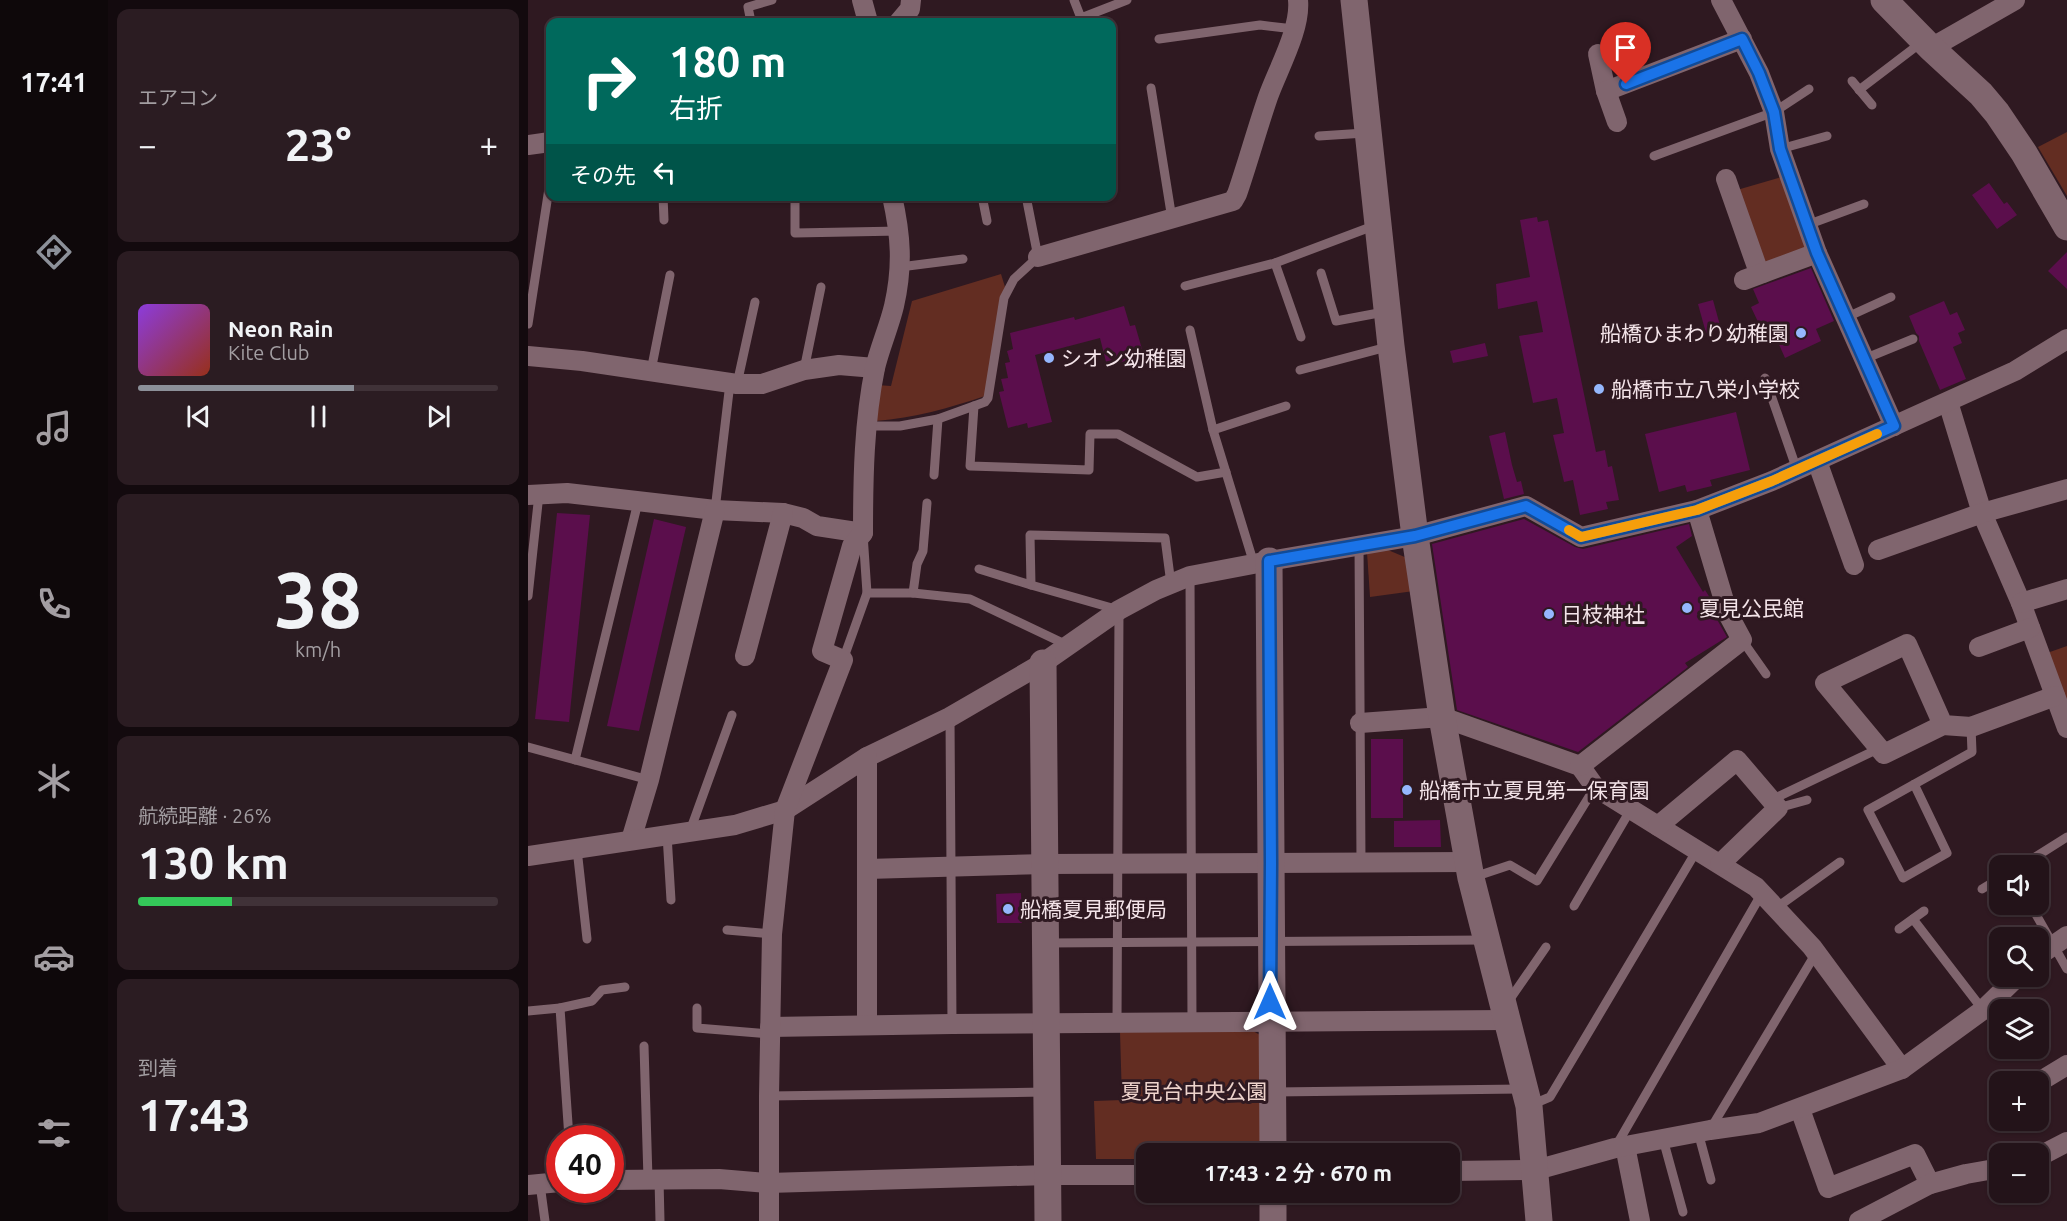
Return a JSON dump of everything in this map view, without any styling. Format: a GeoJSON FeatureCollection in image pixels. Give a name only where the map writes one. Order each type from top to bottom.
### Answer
{"type":"FeatureCollection","features":[{"type":"Feature","properties":{"kind":"street"},"geometry":{"type":"LineString","coordinates":[[862,0],[867,18]]}},
{"type":"Feature","properties":{"kind":"street"},"geometry":{"type":"LineString","coordinates":[[902,18],[910,9],[911,0]]}},
{"type":"Feature","properties":{"kind":"street"},"geometry":{"type":"LineString","coordinates":[[1038,256],[1233,201],[1294,29],[1299,0]]}},
{"type":"Feature","properties":{"kind":"street"},"geometry":{"type":"LineString","coordinates":[[1354,0],[1391,346],[1415,536],[1442,717],[1470,870],[1526,1097],[1536,1170],[1539,1221]]}},
{"type":"Feature","properties":{"kind":"street"},"geometry":{"type":"LineString","coordinates":[[1721,0],[1759,73],[1774,112],[1780,149],[1817,253],[1894,426]]}},
{"type":"Feature","properties":{"kind":"street"},"geometry":{"type":"LineString","coordinates":[[1884,0],[1981,94],[1997,113],[2067,227]]}},
{"type":"Feature","properties":{"kind":"street"},"geometry":{"type":"LineString","coordinates":[[1927,44],[2015,0]]}},
{"type":"Feature","properties":{"kind":"street"},"geometry":{"type":"LineString","coordinates":[[1606,91],[1742,39]]}},
{"type":"Feature","properties":{"kind":"street"},"geometry":{"type":"LineString","coordinates":[[1598,54],[1606,91],[1617,122]]}},
{"type":"Feature","properties":{"kind":"street"},"geometry":{"type":"LineString","coordinates":[[528,145],[546,143]]}},
{"type":"Feature","properties":{"kind":"street"},"geometry":{"type":"LineString","coordinates":[[1726,179],[1756,267],[1763,273]]}},
{"type":"Feature","properties":{"kind":"street"},"geometry":{"type":"LineString","coordinates":[[769,1221],[772,934],[785,810],[843,660],[822,651],[852,546],[863,533],[866,426],[875,368],[894,306],[900,267],[900,231],[893,201]]}},
{"type":"Feature","properties":{"kind":"street"},"geometry":{"type":"LineString","coordinates":[[1744,280],[1817,253]]}},
{"type":"Feature","properties":{"kind":"street"},"geometry":{"type":"LineString","coordinates":[[528,856],[735,825],[785,810],[867,757],[950,717],[1042,663],[1119,610],[1156,590],[1190,576],[1415,536],[1526,506],[1581,537],[1697,510],[1797,470],[1948,402],[2015,371],[2067,339]]}},
{"type":"Feature","properties":{"kind":"street"},"geometry":{"type":"LineString","coordinates":[[528,356],[582,361],[734,383],[762,384],[804,370],[839,365],[875,368]]}},
{"type":"Feature","properties":{"kind":"street"},"geometry":{"type":"LineString","coordinates":[[1948,402],[1982,513],[2021,603],[2067,728]]}},
{"type":"Feature","properties":{"kind":"street"},"geometry":{"type":"LineString","coordinates":[[1817,461],[1854,565]]}},
{"type":"Feature","properties":{"kind":"street"},"geometry":{"type":"LineString","coordinates":[[1878,550],[1982,513],[2067,489]]}},
{"type":"Feature","properties":{"kind":"street"},"geometry":{"type":"LineString","coordinates":[[534,495],[567,493],[715,510],[783,513],[803,518],[817,526],[863,533]]}},
{"type":"Feature","properties":{"kind":"street"},"geometry":{"type":"LineString","coordinates":[[631,840],[649,780],[715,510]]}},
{"type":"Feature","properties":{"kind":"street"},"geometry":{"type":"LineString","coordinates":[[1580,766],[1742,640],[1728,614],[1697,510]]}},
{"type":"Feature","properties":{"kind":"street"},"geometry":{"type":"LineString","coordinates":[[746,656],[783,513]]}},
{"type":"Feature","properties":{"kind":"street"},"geometry":{"type":"LineString","coordinates":[[1261,562],[1271,863],[1270,1022],[1273,1143]]}},
{"type":"Feature","properties":{"kind":"street"},"geometry":{"type":"LineString","coordinates":[[2021,603],[2067,589]]}},
{"type":"Feature","properties":{"kind":"street"},"geometry":{"type":"LineString","coordinates":[[1979,647],[2030,628]]}},
{"type":"Feature","properties":{"kind":"street"},"geometry":{"type":"LineString","coordinates":[[1943,725],[1907,644],[1825,683],[1884,754],[1943,725],[1971,727],[2055,696]]}},
{"type":"Feature","properties":{"kind":"street"},"geometry":{"type":"LineString","coordinates":[[1042,663],[1048,1221]]}},
{"type":"Feature","properties":{"kind":"street"},"geometry":{"type":"LineString","coordinates":[[1360,723],[1442,717],[1580,766],[1595,787],[1756,887],[1816,952],[1902,1069]]}},
{"type":"Feature","properties":{"kind":"street"},"geometry":{"type":"LineString","coordinates":[[867,757],[867,1025]]}},
{"type":"Feature","properties":{"kind":"street"},"geometry":{"type":"LineString","coordinates":[[1658,826],[1737,760],[1774,804],[1720,864]]}},
{"type":"Feature","properties":{"kind":"street"},"geometry":{"type":"LineString","coordinates":[[867,869],[1045,864],[1361,862],[1470,870]]}},
{"type":"Feature","properties":{"kind":"street"},"geometry":{"type":"LineString","coordinates":[[1460,1171],[1536,1170],[1620,1147],[1759,1123],[1902,1069],[1983,1010],[2007,987]]}},
{"type":"Feature","properties":{"kind":"street"},"geometry":{"type":"LineString","coordinates":[[770,1030],[867,1025],[1270,1022],[1505,1014]]}},
{"type":"Feature","properties":{"kind":"street"},"geometry":{"type":"LineString","coordinates":[[2049,1076],[2067,1065]]}},
{"type":"Feature","properties":{"kind":"street"},"geometry":{"type":"LineString","coordinates":[[1800,1109],[1828,1188],[1916,1154],[1930,1184]]}},
{"type":"Feature","properties":{"kind":"street"},"geometry":{"type":"LineString","coordinates":[[2049,1151],[2067,1142]]}},
{"type":"Feature","properties":{"kind":"street"},"geometry":{"type":"LineString","coordinates":[[1620,1147],[1640,1221]]}},
{"type":"Feature","properties":{"kind":"street"},"geometry":{"type":"LineString","coordinates":[[1460,1162],[1520,1160],[1536,1170]]}},
{"type":"Feature","properties":{"kind":"street"},"geometry":{"type":"LineString","coordinates":[[624,1180],[719,1179],[768,1183],[1136,1167]]}},
{"type":"Feature","properties":{"kind":"street"},"geometry":{"type":"LineString","coordinates":[[1860,1221],[1930,1184],[1989,1170]]}},
{"type":"Feature","properties":{"kind":"street"},"geometry":{"type":"LineString","coordinates":[[1048,1171],[1136,1175]]}},
{"type":"Feature","properties":{"kind":"street"},"geometry":{"type":"LineString","coordinates":[[1273,1203],[1273,1221]]}},
{"type":"Feature","properties":{"kind":"lane"},"geometry":{"type":"LineString","coordinates":[[750,18],[748,7],[772,0]]}},
{"type":"Feature","properties":{"kind":"lane"},"geometry":{"type":"LineString","coordinates":[[1074,0],[1081,18],[1125,0]]}},
{"type":"Feature","properties":{"kind":"lane"},"geometry":{"type":"LineString","coordinates":[[1159,39],[1260,25],[1294,29]]}},
{"type":"Feature","properties":{"kind":"lane"},"geometry":{"type":"LineString","coordinates":[[1859,90],[1927,44]]}},
{"type":"Feature","properties":{"kind":"lane"},"geometry":{"type":"LineString","coordinates":[[1852,81],[1872,105]]}},
{"type":"Feature","properties":{"kind":"lane"},"geometry":{"type":"LineString","coordinates":[[1151,88],[1172,219]]}},
{"type":"Feature","properties":{"kind":"lane"},"geometry":{"type":"LineString","coordinates":[[1654,156],[1774,112],[1809,89]]}},
{"type":"Feature","properties":{"kind":"lane"},"geometry":{"type":"LineString","coordinates":[[1319,136],[1368,132]]}},
{"type":"Feature","properties":{"kind":"lane"},"geometry":{"type":"LineString","coordinates":[[1780,149],[1827,136]]}},
{"type":"Feature","properties":{"kind":"lane"},"geometry":{"type":"LineString","coordinates":[[528,324],[547,201]]}},
{"type":"Feature","properties":{"kind":"lane"},"geometry":{"type":"LineString","coordinates":[[663,201],[664,220]]}},
{"type":"Feature","properties":{"kind":"lane"},"geometry":{"type":"LineString","coordinates":[[795,201],[795,233],[900,231]]}},
{"type":"Feature","properties":{"kind":"lane"},"geometry":{"type":"LineString","coordinates":[[983,201],[987,221]]}},
{"type":"Feature","properties":{"kind":"lane"},"geometry":{"type":"LineString","coordinates":[[866,426],[900,426],[938,419],[985,402],[988,398],[1004,298],[1008,287],[1038,256],[1027,201]]}},
{"type":"Feature","properties":{"kind":"lane"},"geometry":{"type":"LineString","coordinates":[[1807,225],[1864,204]]}},
{"type":"Feature","properties":{"kind":"lane"},"geometry":{"type":"LineString","coordinates":[[1185,286],[1275,263],[1378,224]]}},
{"type":"Feature","properties":{"kind":"lane"},"geometry":{"type":"LineString","coordinates":[[900,267],[963,259]]}},
{"type":"Feature","properties":{"kind":"lane"},"geometry":{"type":"LineString","coordinates":[[1275,263],[1300,337]]}},
{"type":"Feature","properties":{"kind":"lane"},"geometry":{"type":"LineString","coordinates":[[1320,273],[1336,321],[1388,312]]}},
{"type":"Feature","properties":{"kind":"lane"},"geometry":{"type":"LineString","coordinates":[[651,371],[670,276]]}},
{"type":"Feature","properties":{"kind":"lane"},"geometry":{"type":"LineString","coordinates":[[804,370],[821,287]]}},
{"type":"Feature","properties":{"kind":"lane"},"geometry":{"type":"LineString","coordinates":[[1845,318],[1891,297]]}},
{"type":"Feature","properties":{"kind":"lane"},"geometry":{"type":"LineString","coordinates":[[715,510],[734,383],[755,302]]}},
{"type":"Feature","properties":{"kind":"lane"},"geometry":{"type":"LineString","coordinates":[[1190,330],[1213,430],[1226,472],[1261,562]]}},
{"type":"Feature","properties":{"kind":"lane"},"geometry":{"type":"LineString","coordinates":[[1864,359],[1913,339]]}},
{"type":"Feature","properties":{"kind":"lane"},"geometry":{"type":"LineString","coordinates":[[1300,370],[1391,346]]}},
{"type":"Feature","properties":{"kind":"lane"},"geometry":{"type":"LineString","coordinates":[[1765,378],[1797,470]]}},
{"type":"Feature","properties":{"kind":"lane"},"geometry":{"type":"LineString","coordinates":[[974,406],[970,466],[1089,470],[1090,434],[1118,434],[1197,477],[1226,472]]}},
{"type":"Feature","properties":{"kind":"lane"},"geometry":{"type":"LineString","coordinates":[[1213,430],[1286,406]]}},
{"type":"Feature","properties":{"kind":"lane"},"geometry":{"type":"LineString","coordinates":[[934,475],[938,419]]}},
{"type":"Feature","properties":{"kind":"lane"},"geometry":{"type":"LineString","coordinates":[[528,596],[534,495]]}},
{"type":"Feature","properties":{"kind":"lane"},"geometry":{"type":"LineString","coordinates":[[575,760],[638,502]]}},
{"type":"Feature","properties":{"kind":"lane"},"geometry":{"type":"LineString","coordinates":[[913,593],[917,564],[923,551],[927,503]]}},
{"type":"Feature","properties":{"kind":"lane"},"geometry":{"type":"LineString","coordinates":[[843,660],[867,593],[863,533]]}},
{"type":"Feature","properties":{"kind":"lane"},"geometry":{"type":"LineString","coordinates":[[1031,585],[1030,535],[1165,538],[1172,584]]}},
{"type":"Feature","properties":{"kind":"lane"},"geometry":{"type":"LineString","coordinates":[[1359,545],[1361,862]]}},
{"type":"Feature","properties":{"kind":"lane"},"geometry":{"type":"LineString","coordinates":[[979,569],[1119,610],[1117,1023]]}},
{"type":"Feature","properties":{"kind":"lane"},"geometry":{"type":"LineString","coordinates":[[1190,576],[1191,1022]]}},
{"type":"Feature","properties":{"kind":"lane"},"geometry":{"type":"LineString","coordinates":[[867,593],[913,593],[970,599],[1069,646]]}},
{"type":"Feature","properties":{"kind":"lane"},"geometry":{"type":"LineString","coordinates":[[1742,640],[1766,674]]}},
{"type":"Feature","properties":{"kind":"lane"},"geometry":{"type":"LineString","coordinates":[[690,831],[732,715]]}},
{"type":"Feature","properties":{"kind":"lane"},"geometry":{"type":"LineString","coordinates":[[950,717],[952,1024]]}},
{"type":"Feature","properties":{"kind":"lane"},"geometry":{"type":"LineString","coordinates":[[1914,784],[1947,853],[1903,878],[1868,810],[1914,784],[1972,752],[1971,727]]}},
{"type":"Feature","properties":{"kind":"lane"},"geometry":{"type":"LineString","coordinates":[[528,747],[649,780]]}},
{"type":"Feature","properties":{"kind":"lane"},"geometry":{"type":"LineString","coordinates":[[1774,804],[1880,748]]}},
{"type":"Feature","properties":{"kind":"lane"},"geometry":{"type":"LineString","coordinates":[[1470,870],[1510,865],[1537,881],[1595,787]]}},
{"type":"Feature","properties":{"kind":"lane"},"geometry":{"type":"LineString","coordinates":[[1774,804],[1807,800]]}},
{"type":"Feature","properties":{"kind":"lane"},"geometry":{"type":"LineString","coordinates":[[1574,906],[1631,809]]}},
{"type":"Feature","properties":{"kind":"lane"},"geometry":{"type":"LineString","coordinates":[[667,835],[671,900]]}},
{"type":"Feature","properties":{"kind":"lane"},"geometry":{"type":"LineString","coordinates":[[2038,855],[2067,837]]}},
{"type":"Feature","properties":{"kind":"lane"},"geometry":{"type":"LineString","coordinates":[[577,849],[587,939]]}},
{"type":"Feature","properties":{"kind":"lane"},"geometry":{"type":"LineString","coordinates":[[1272,1092],[1550,1097],[1697,850]]}},
{"type":"Feature","properties":{"kind":"lane"},"geometry":{"type":"LineString","coordinates":[[1620,1147],[1769,900],[1840,862]]}},
{"type":"Feature","properties":{"kind":"lane"},"geometry":{"type":"LineString","coordinates":[[1982,889],[1989,885]]}},
{"type":"Feature","properties":{"kind":"lane"},"geometry":{"type":"LineString","coordinates":[[1899,929],[1924,911]]}},
{"type":"Feature","properties":{"kind":"lane"},"geometry":{"type":"LineString","coordinates":[[2036,915],[2067,969]]}},
{"type":"Feature","properties":{"kind":"lane"},"geometry":{"type":"LineString","coordinates":[[1913,919],[1983,1010]]}},
{"type":"Feature","properties":{"kind":"lane"},"geometry":{"type":"LineString","coordinates":[[727,930],[772,934]]}},
{"type":"Feature","properties":{"kind":"lane"},"geometry":{"type":"LineString","coordinates":[[1046,944],[1487,940]]}},
{"type":"Feature","properties":{"kind":"lane"},"geometry":{"type":"LineString","coordinates":[[1505,1014],[1546,947]]}},
{"type":"Feature","properties":{"kind":"lane"},"geometry":{"type":"LineString","coordinates":[[1711,1180],[1704,1131],[1816,952]]}},
{"type":"Feature","properties":{"kind":"lane"},"geometry":{"type":"LineString","coordinates":[[528,1011],[560,1008],[592,1001],[602,990],[625,987]]}},
{"type":"Feature","properties":{"kind":"lane"},"geometry":{"type":"LineString","coordinates":[[560,1008],[568,1125]]}},
{"type":"Feature","properties":{"kind":"lane"},"geometry":{"type":"LineString","coordinates":[[697,1008],[697,1028],[770,1030]]}},
{"type":"Feature","properties":{"kind":"lane"},"geometry":{"type":"LineString","coordinates":[[644,1046],[654,1179],[660,1221]]}},
{"type":"Feature","properties":{"kind":"lane"},"geometry":{"type":"LineString","coordinates":[[769,1096],[1048,1092]]}},
{"type":"Feature","properties":{"kind":"lane"},"geometry":{"type":"LineString","coordinates":[[1663,1139],[1683,1212]]}},
{"type":"Feature","properties":{"kind":"lane"},"geometry":{"type":"LineString","coordinates":[[542,1184],[545,1221]]}},
{"type":"Feature","properties":{"kind":"green space"},"geometry":{"type":"Polygon","coordinates":[[[2067,132],[2067,196],[2038,147],[2067,132]]]}},
{"type":"Feature","properties":{"kind":"green space"},"geometry":{"type":"Polygon","coordinates":[[[1785,176],[1808,247],[1767,267],[1737,190],[1785,176]]]}},
{"type":"Feature","properties":{"kind":"green space"},"geometry":{"type":"Polygon","coordinates":[[[1001,274],[1005,287],[985,396],[931,412],[876,421],[877,385],[891,386],[912,301],[1001,274]]]}},
{"type":"Feature","properties":{"kind":"green space"},"geometry":{"type":"Polygon","coordinates":[[[1388,550],[1407,558],[1414,591],[1370,597],[1367,552],[1388,550]]]}},
{"type":"Feature","properties":{"kind":"green space"},"geometry":{"type":"Polygon","coordinates":[[[2067,646],[2067,708],[2047,653],[2067,646]]]}},
{"type":"Feature","properties":{"kind":"green space","name":"夏見台中央公園"},"geometry":{"type":"Polygon","coordinates":[[[1246,1027],[1260,1035],[1262,1143],[1136,1143],[1136,1159],[1096,1159],[1094,1101],[1122,1100],[1120,1032],[1246,1027]]]}},
{"type":"Feature","properties":{"kind":"building"},"geometry":{"type":"Polygon","coordinates":[[[1989,183],[2004,204],[2007,202],[2017,215],[1997,229],[1972,195],[1989,183]]]}},
{"type":"Feature","properties":{"kind":"building"},"geometry":{"type":"Polygon","coordinates":[[[1537,217],[1538,222],[1548,220],[1596,452],[1605,450],[1608,467],[1612,466],[1619,500],[1606,502],[1608,509],[1580,515],[1573,480],[1564,482],[1553,435],[1564,433],[1557,398],[1533,403],[1519,336],[1543,332],[1537,301],[1498,309],[1496,284],[1530,277],[1520,220],[1537,217]]]}},
{"type":"Feature","properties":{"kind":"building"},"geometry":{"type":"Polygon","coordinates":[[[2067,252],[2067,289],[2048,271],[2067,252]]]}},
{"type":"Feature","properties":{"kind":"building"},"geometry":{"type":"Polygon","coordinates":[[[1811,268],[1834,321],[1816,329],[1821,341],[1785,358],[1777,340],[1768,343],[1751,307],[1759,303],[1753,289],[1811,268]]]}},
{"type":"Feature","properties":{"kind":"building"},"geometry":{"type":"Polygon","coordinates":[[[1713,300],[1721,329],[1706,333],[1698,304],[1713,300]]]}},
{"type":"Feature","properties":{"kind":"building"},"geometry":{"type":"Polygon","coordinates":[[[1944,301],[1950,315],[1957,312],[1965,330],[1958,333],[1962,343],[1953,347],[1966,379],[1940,390],[1909,316],[1944,301]]]}},
{"type":"Feature","properties":{"kind":"building"},"geometry":{"type":"Polygon","coordinates":[[[1124,306],[1130,326],[1135,325],[1142,349],[1135,351],[1137,358],[1107,366],[1100,338],[1035,355],[1052,422],[1028,428],[1027,423],[1008,428],[999,392],[1004,391],[1001,379],[1008,378],[1005,363],[1010,362],[1007,351],[1013,349],[1010,333],[1074,317],[1075,320],[1124,306]]]}},
{"type":"Feature","properties":{"kind":"building"},"geometry":{"type":"Polygon","coordinates":[[[1485,343],[1488,356],[1453,363],[1450,351],[1485,343]]]}},
{"type":"Feature","properties":{"kind":"building"},"geometry":{"type":"Polygon","coordinates":[[[1736,412],[1750,470],[1710,480],[1712,486],[1687,492],[1685,485],[1659,492],[1645,434],[1736,412]]]}},
{"type":"Feature","properties":{"kind":"building"},"geometry":{"type":"Polygon","coordinates":[[[1505,432],[1517,482],[1521,481],[1524,494],[1504,499],[1489,436],[1505,432]]]}},
{"type":"Feature","properties":{"kind":"building"},"geometry":{"type":"Polygon","coordinates":[[[557,513],[590,515],[569,722],[535,719],[557,513]]]}},
{"type":"Feature","properties":{"kind":"building"},"geometry":{"type":"Polygon","coordinates":[[[654,519],[686,527],[639,731],[607,726],[654,519]]]}},
{"type":"Feature","properties":{"kind":"building","name":"日枝神社"},"geometry":{"type":"Polygon","coordinates":[[[1524,519],[1575,547],[1583,549],[1689,524],[1692,536],[1676,547],[1703,592],[1705,590],[1712,601],[1714,607],[1711,609],[1727,637],[1685,663],[1688,667],[1578,752],[1457,710],[1432,544],[1524,519]]]}},
{"type":"Feature","properties":{"kind":"building"},"geometry":{"type":"Polygon","coordinates":[[[1371,739],[1403,739],[1403,818],[1371,818],[1371,739]]]}},
{"type":"Feature","properties":{"kind":"building"},"geometry":{"type":"Polygon","coordinates":[[[1440,820],[1441,847],[1394,847],[1394,821],[1440,820]]]}},
{"type":"Feature","properties":{"kind":"building"},"geometry":{"type":"Polygon","coordinates":[[[1021,893],[1022,923],[997,923],[996,894],[1021,893]]]}},
{"type":"Feature","properties":{"kind":"slow traffic"},"geometry":{"type":"LineString","coordinates":[[1569,530],[1581,537],[1697,510],[1772,481],[1877,434]]}},
{"type":"Feature","properties":{"kind":"place","name":"船橋ひまわり幼稚園"},"geometry":{"type":"Point","coordinates":[1801,333]}},
{"type":"Feature","properties":{"kind":"place","name":"シオン幼稚園"},"geometry":{"type":"Point","coordinates":[1049,358]}},
{"type":"Feature","properties":{"kind":"place","name":"船橋市立八栄小学校"},"geometry":{"type":"Point","coordinates":[1599,389]}},
{"type":"Feature","properties":{"kind":"place","name":"夏見公民館"},"geometry":{"type":"Point","coordinates":[1687,608]}},
{"type":"Feature","properties":{"kind":"place","name":"日枝神社"},"geometry":{"type":"Point","coordinates":[1549,614]}},
{"type":"Feature","properties":{"kind":"place","name":"船橋市立夏見第一保育園"},"geometry":{"type":"Point","coordinates":[1407,790]}},
{"type":"Feature","properties":{"kind":"place","name":"船橋夏見郵便局"},"geometry":{"type":"Point","coordinates":[1008,909]}},
{"type":"Feature","properties":{"kind":"route"},"geometry":{"type":"LineString","coordinates":[[1270,1002],[1269,561],[1415,536],[1526,506],[1581,537],[1697,510],[1772,481],[1894,426],[1817,253],[1780,149],[1774,112],[1759,73],[1742,39],[1626,84]]}}]}
